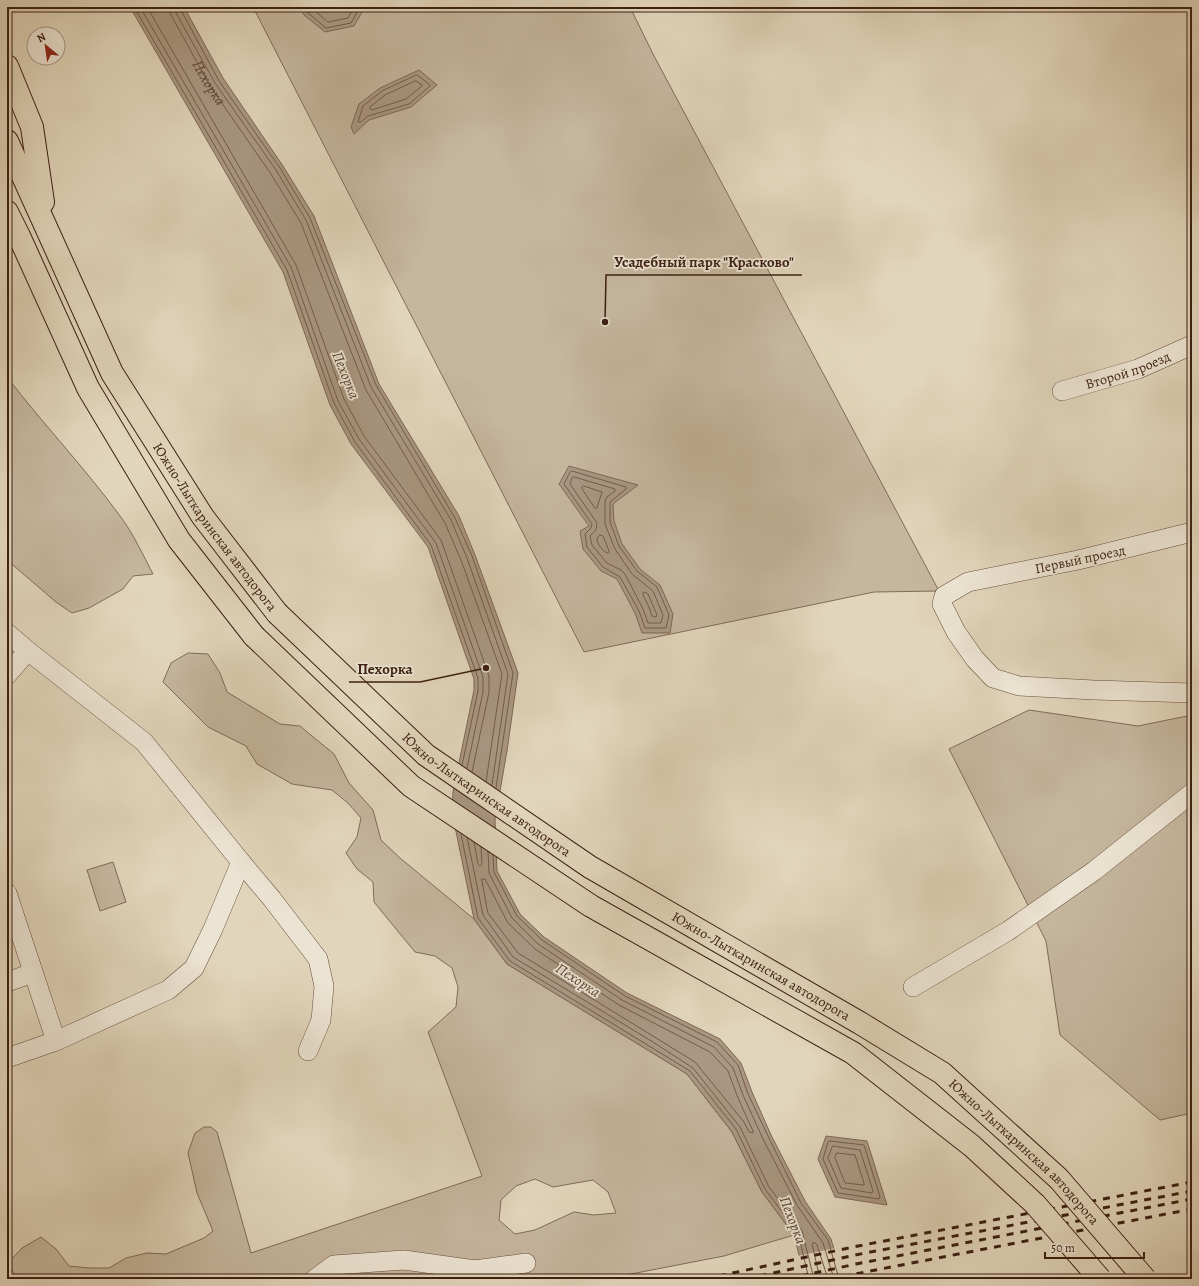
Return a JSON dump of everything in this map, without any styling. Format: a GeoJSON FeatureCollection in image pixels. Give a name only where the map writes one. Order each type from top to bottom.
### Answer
{"type":"FeatureCollection","features":[{"type":"Feature","properties":{"kind":"main road"},"geometry":{"type":"LineString","coordinates":[[7,66],[32,127],[46,226]]}},
{"type":"Feature","properties":{"kind":"main road","name":"Южно-Лыткаринская автодорога"},"geometry":{"type":"LineString","coordinates":[[7,141],[112,373],[204,517],[277,613],[426,755],[590,867],[860,1023],[942,1073],[1059,1179],[1145,1279]]}},
{"type":"Feature","properties":{"kind":"main road","name":"Южно-Лыткаринская автодорога"},"geometry":{"type":"LineString","coordinates":[[7,212],[88,388],[179,540],[254,636],[411,786],[591,906],[853,1053],[978,1151],[1035,1204],[1100,1279]]}},
{"type":"Feature","properties":{"kind":"main road"},"geometry":{"type":"LineString","coordinates":[[7,218],[19,236]]}},
{"type":"Feature","properties":{"kind":"street","name":"Второй проезд"},"geometry":{"type":"LineString","coordinates":[[1062,391],[1138,370],[1192,345]]}},
{"type":"Feature","properties":{"kind":"street","name":"Первый проезд"},"geometry":{"type":"LineString","coordinates":[[1192,532],[1078,560],[968,582],[944,596],[942,604],[960,637],[975,659],[993,678],[1019,686],[1192,693]]}},
{"type":"Feature","properties":{"kind":"street"},"geometry":{"type":"LineString","coordinates":[[7,633],[144,742],[272,899],[318,959],[324,986],[321,1020],[308,1051]]}},
{"type":"Feature","properties":{"kind":"street"},"geometry":{"type":"LineString","coordinates":[[7,676],[28,651]]}},
{"type":"Feature","properties":{"kind":"street"},"geometry":{"type":"LineString","coordinates":[[913,987],[1008,930],[1094,871],[1192,793]]}},
{"type":"Feature","properties":{"kind":"street"},"geometry":{"type":"LineString","coordinates":[[7,1058],[56,1041],[168,990],[194,968],[213,929],[241,862]]}},
{"type":"Feature","properties":{"kind":"street"},"geometry":{"type":"LineString","coordinates":[[9,903],[56,1041]]}},
{"type":"Feature","properties":{"kind":"street"},"geometry":{"type":"LineString","coordinates":[[7,982],[33,973]]}},
{"type":"Feature","properties":{"kind":"street"},"geometry":{"type":"LineString","coordinates":[[315,1279],[334,1265],[342,1264],[404,1260],[475,1270],[526,1263]]}},
{"type":"Feature","properties":{"kind":"shaded area"},"geometry":{"type":"Polygon","coordinates":[[[253,7],[630,7],[653,54],[939,591],[874,592],[584,652],[253,7]]]}},
{"type":"Feature","properties":{"kind":"shaded area"},"geometry":{"type":"Polygon","coordinates":[[[7,377],[120,516],[134,537],[153,574],[133,576],[123,589],[89,608],[72,613],[56,602],[7,560],[7,377]]]}},
{"type":"Feature","properties":{"kind":"shaded area"},"geometry":{"type":"Polygon","coordinates":[[[188,653],[208,654],[220,673],[227,692],[280,724],[300,726],[334,754],[349,783],[373,810],[381,840],[400,858],[474,919],[507,964],[687,1074],[732,1132],[762,1192],[794,1235],[724,1256],[605,1279],[17,1279],[8,1263],[22,1248],[41,1237],[56,1249],[69,1266],[109,1268],[126,1258],[147,1253],[166,1254],[204,1238],[213,1231],[197,1193],[188,1153],[195,1133],[204,1127],[211,1127],[217,1132],[251,1253],[482,1176],[428,1032],[456,1007],[458,987],[452,968],[435,956],[415,952],[374,902],[373,882],[357,869],[346,853],[357,837],[361,818],[348,803],[332,790],[292,784],[257,764],[246,746],[208,727],[163,682],[171,663],[188,653]],[[535,1179],[516,1186],[501,1200],[499,1220],[515,1234],[535,1230],[574,1212],[594,1215],[616,1213],[608,1192],[593,1180],[553,1187],[535,1179]]]}},
{"type":"Feature","properties":{"kind":"shaded area"},"geometry":{"type":"Polygon","coordinates":[[[1029,710],[1138,726],[1192,715],[1192,1113],[1160,1120],[1060,1035],[1046,941],[949,749],[1029,710]]]}},
{"type":"Feature","properties":{"kind":"shaded area"},"geometry":{"type":"Polygon","coordinates":[[[113,862],[126,902],[100,911],[87,870],[113,862]]]}},
{"type":"Feature","properties":{"kind":"water"},"geometry":{"type":"Polygon","coordinates":[[[130,7],[184,7],[223,78],[283,166],[314,216],[379,384],[459,516],[475,555],[518,673],[507,751],[495,819],[497,871],[520,914],[544,937],[627,993],[720,1039],[741,1063],[771,1135],[805,1201],[831,1239],[843,1279],[805,1279],[794,1235],[762,1192],[732,1132],[687,1074],[507,964],[474,919],[452,812],[453,792],[474,690],[474,679],[428,547],[351,444],[330,405],[283,272],[130,7]]]}},
{"type":"Feature","properties":{"kind":"water"},"geometry":{"type":"Polygon","coordinates":[[[300,7],[365,7],[354,26],[325,32],[304,15],[300,7]]]}},
{"type":"Feature","properties":{"kind":"water"},"geometry":{"type":"Polygon","coordinates":[[[419,70],[437,85],[411,107],[369,120],[354,134],[351,127],[359,104],[380,88],[419,70]]]}},
{"type":"Feature","properties":{"kind":"water"},"geometry":{"type":"Polygon","coordinates":[[[569,466],[638,485],[613,504],[614,521],[622,544],[640,569],[660,585],[673,614],[670,633],[642,633],[635,613],[617,579],[601,571],[583,549],[580,531],[589,526],[559,484],[569,466]]]}},
{"type":"Feature","properties":{"kind":"water"},"geometry":{"type":"Polygon","coordinates":[[[826,1136],[867,1141],[887,1205],[835,1197],[818,1159],[826,1136]]]}},
{"type":"Feature","properties":{"kind":"pier"},"geometry":{"type":"Polygon","coordinates":[[[836,1248],[845,1279],[803,1279],[797,1256],[836,1248]]]}},
{"type":"Feature","properties":{"kind":"railway"},"geometry":{"type":"LineString","coordinates":[[705,1279],[853,1247],[1192,1182]]}},
{"type":"Feature","properties":{"kind":"railway"},"geometry":{"type":"LineString","coordinates":[[746,1279],[855,1255],[1192,1191]]}},
{"type":"Feature","properties":{"kind":"railway"},"geometry":{"type":"LineString","coordinates":[[787,1279],[856,1264],[1192,1199]]}},
{"type":"Feature","properties":{"kind":"railway"},"geometry":{"type":"LineString","coordinates":[[829,1279],[1192,1209]]}},
{"type":"Feature","properties":{"kind":"place","name":"Усадебный парк \"Красково\""},"geometry":{"type":"Point","coordinates":[605,322]}},
{"type":"Feature","properties":{"kind":"place","name":"Пехорка"},"geometry":{"type":"Point","coordinates":[486,668]}}]}
